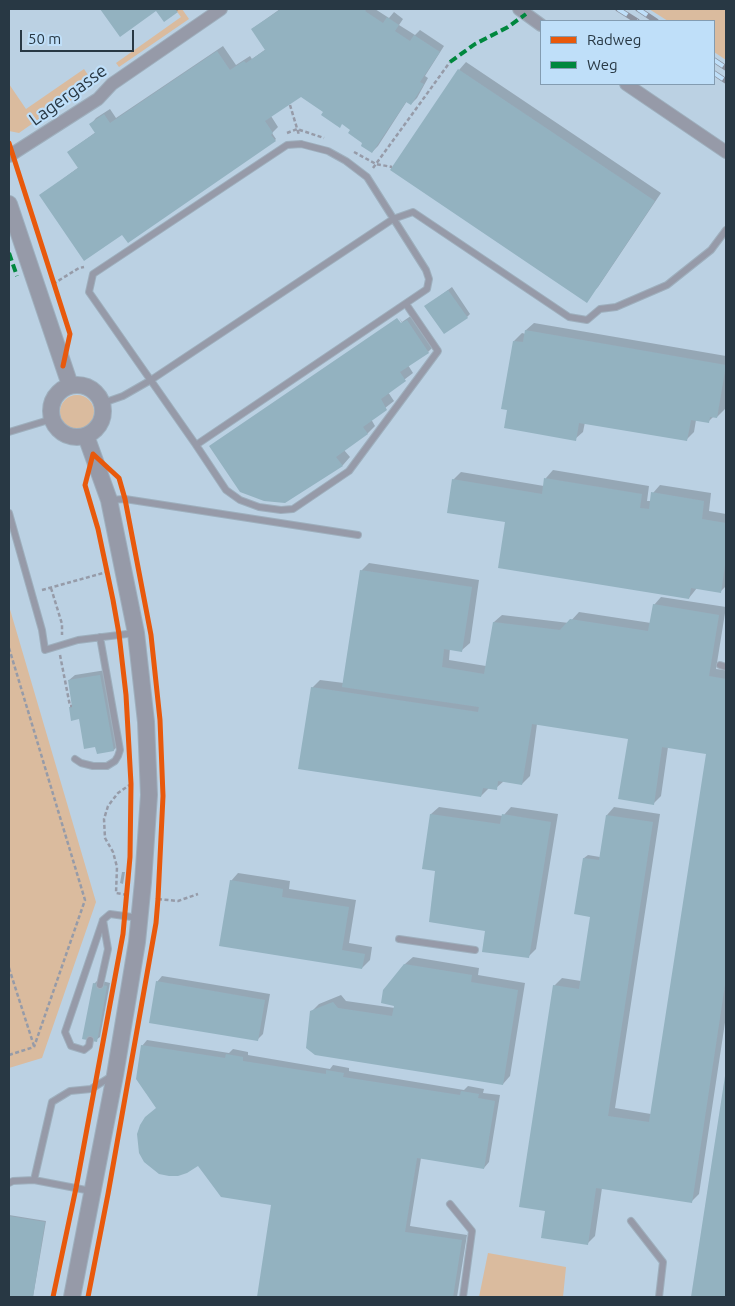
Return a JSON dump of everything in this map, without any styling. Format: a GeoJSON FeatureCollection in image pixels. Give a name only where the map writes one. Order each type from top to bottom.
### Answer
{"type":"FeatureCollection","features":[{"type":"Feature","properties":{"kind":"street","name":"Lagergasse"},"geometry":{"type":"LineString","coordinates":[[9,156],[98,99],[112,84],[221,9]]}},
{"type":"Feature","properties":{"kind":"street"},"geometry":{"type":"LineString","coordinates":[[519,9],[540,24]]}},
{"type":"Feature","properties":{"kind":"street"},"geometry":{"type":"LineString","coordinates":[[627,85],[726,152]]}},
{"type":"Feature","properties":{"kind":"street"},"geometry":{"type":"LineString","coordinates":[[9,204],[70,385]]}},
{"type":"Feature","properties":{"kind":"street"},"geometry":{"type":"LineString","coordinates":[[79,384],[90,387],[98,394],[103,403],[104,414],[101,424],[94,432],[86,436],[77,438],[66,434],[56,426],[52,419],[51,408],[54,398],[60,390],[70,385],[79,384]]}},
{"type":"Feature","properties":{"kind":"street"},"geometry":{"type":"LineString","coordinates":[[72,1297],[115,1074],[140,918],[148,795],[146,722],[136,632],[109,500],[86,436]]}},
{"type":"Feature","properties":{"kind":"lane"},"geometry":{"type":"LineString","coordinates":[[196,445],[427,289],[429,279],[426,270],[367,177],[346,161],[328,151],[302,144],[287,145],[94,274],[89,292],[226,490],[240,500],[259,507],[281,510],[292,508],[348,471],[438,351],[406,304]]}},
{"type":"Feature","properties":{"kind":"lane"},"geometry":{"type":"LineString","coordinates":[[103,403],[123,396],[151,380],[393,219],[413,212],[568,317],[586,320],[600,309],[616,308],[666,285],[711,250],[726,230]]}},
{"type":"Feature","properties":{"kind":"lane"},"geometry":{"type":"LineString","coordinates":[[9,432],[52,419]]}},
{"type":"Feature","properties":{"kind":"lane"},"geometry":{"type":"LineString","coordinates":[[109,500],[124,500],[358,535]]}},
{"type":"Feature","properties":{"kind":"lane"},"geometry":{"type":"LineString","coordinates":[[9,513],[42,630],[45,650],[78,640],[136,632]]}},
{"type":"Feature","properties":{"kind":"lane"},"geometry":{"type":"LineString","coordinates":[[75,759],[81,763],[93,766],[107,766],[115,761],[120,750],[100,637]]}},
{"type":"Feature","properties":{"kind":"lane"},"geometry":{"type":"LineString","coordinates":[[90,1040],[84,1050],[71,1046],[65,1032],[103,920],[110,914],[140,918]]}},
{"type":"Feature","properties":{"kind":"lane"},"geometry":{"type":"LineString","coordinates":[[100,985],[108,949],[103,920]]}},
{"type":"Feature","properties":{"kind":"lane"},"geometry":{"type":"LineString","coordinates":[[399,939],[474,950]]}},
{"type":"Feature","properties":{"kind":"lane"},"geometry":{"type":"LineString","coordinates":[[34,1180],[52,1102],[70,1091],[91,1089],[115,1074]]}},
{"type":"Feature","properties":{"kind":"lane"},"geometry":{"type":"LineString","coordinates":[[9,1183],[34,1180],[92,1192]]}},
{"type":"Feature","properties":{"kind":"lane"},"geometry":{"type":"LineString","coordinates":[[450,1204],[472,1231],[463,1297]]}},
{"type":"Feature","properties":{"kind":"lane"},"geometry":{"type":"LineString","coordinates":[[631,1221],[663,1262],[659,1297]]}},
{"type":"Feature","properties":{"kind":"path"},"geometry":{"type":"LineString","coordinates":[[367,177],[450,62]]}},
{"type":"Feature","properties":{"kind":"path"},"geometry":{"type":"LineString","coordinates":[[290,105],[302,144]]}},
{"type":"Feature","properties":{"kind":"path"},"geometry":{"type":"LineString","coordinates":[[376,164],[392,167]]}},
{"type":"Feature","properties":{"kind":"path"},"geometry":{"type":"LineString","coordinates":[[53,284],[79,268],[84,267],[94,274]]}},
{"type":"Feature","properties":{"kind":"path"},"geometry":{"type":"LineString","coordinates":[[31,594],[107,572]]}},
{"type":"Feature","properties":{"kind":"path"},"geometry":{"type":"LineString","coordinates":[[9,648],[85,900],[34,1047]]}},
{"type":"Feature","properties":{"kind":"path"},"geometry":{"type":"LineString","coordinates":[[131,784],[131,791]]}},
{"type":"Feature","properties":{"kind":"path"},"geometry":{"type":"LineString","coordinates":[[128,886],[127,895],[116,893],[117,867],[113,852],[105,838],[104,819],[108,806],[118,793],[131,784]]}},
{"type":"Feature","properties":{"kind":"path"},"geometry":{"type":"LineString","coordinates":[[158,899],[178,901],[198,894]]}},
{"type":"Feature","properties":{"kind":"path"},"geometry":{"type":"LineString","coordinates":[[9,968],[34,1047]]}},
{"type":"Feature","properties":{"kind":"path"},"geometry":{"type":"LineString","coordinates":[[9,1055],[34,1047]]}},
{"type":"Feature","properties":{"kind":"shaded area"},"geometry":{"type":"Polygon","coordinates":[[[175,9],[182,9],[189,19],[119,67],[116,63],[181,17],[175,9]]]}},
{"type":"Feature","properties":{"kind":"shaded area"},"geometry":{"type":"Polygon","coordinates":[[[649,9],[726,9],[726,60],[715,53],[715,20],[666,20],[649,9]]]}},
{"type":"Feature","properties":{"kind":"shaded area"},"geometry":{"type":"Polygon","coordinates":[[[84,69],[94,84],[53,113],[46,114],[19,133],[9,131],[9,84],[26,109],[84,69]]]}},
{"type":"Feature","properties":{"kind":"shaded area"},"geometry":{"type":"Polygon","coordinates":[[[77,395],[89,400],[94,412],[89,424],[77,429],[65,424],[60,412],[65,400],[77,395]]]}},
{"type":"Feature","properties":{"kind":"shaded area"},"geometry":{"type":"Polygon","coordinates":[[[9,606],[96,902],[42,1058],[9,1068],[9,606]]]}},
{"type":"Feature","properties":{"kind":"shaded area"},"geometry":{"type":"Polygon","coordinates":[[[488,1253],[566,1267],[563,1297],[479,1297],[488,1253]]]}},
{"type":"Feature","properties":{"kind":"building"},"geometry":{"type":"Polygon","coordinates":[[[100,9],[175,9],[178,12],[164,22],[156,11],[120,37],[100,9]]]}},
{"type":"Feature","properties":{"kind":"building"},"geometry":{"type":"Polygon","coordinates":[[[281,9],[367,9],[365,11],[383,23],[387,17],[399,25],[395,31],[410,41],[414,35],[440,52],[420,82],[424,84],[411,105],[406,102],[372,153],[361,146],[362,143],[348,133],[350,130],[342,124],[340,128],[321,115],[323,112],[301,97],[265,121],[276,141],[128,243],[122,235],[84,261],[39,195],[78,168],[67,152],[95,133],[89,124],[104,114],[110,123],[217,51],[230,70],[244,61],[246,63],[265,50],[251,29],[281,9]]]}},
{"type":"Feature","properties":{"kind":"building"},"geometry":{"type":"Polygon","coordinates":[[[458,69],[655,201],[587,303],[390,170],[458,69]]]}},
{"type":"Feature","properties":{"kind":"building"},"geometry":{"type":"Polygon","coordinates":[[[448,290],[468,318],[444,334],[424,306],[448,290]]]}},
{"type":"Feature","properties":{"kind":"building"},"geometry":{"type":"Polygon","coordinates":[[[397,318],[401,323],[407,320],[429,353],[400,372],[406,381],[381,399],[387,410],[363,427],[368,434],[336,457],[343,466],[285,503],[264,501],[240,492],[209,446],[397,318]]]}},
{"type":"Feature","properties":{"kind":"building"},"geometry":{"type":"Polygon","coordinates":[[[525,330],[726,365],[717,418],[710,417],[709,423],[691,420],[687,441],[579,423],[576,441],[504,428],[507,410],[501,409],[513,341],[523,342],[525,330]]]}},
{"type":"Feature","properties":{"kind":"building"},"geometry":{"type":"Polygon","coordinates":[[[544,478],[642,494],[640,508],[649,509],[651,492],[704,501],[702,519],[726,523],[726,558],[721,593],[691,588],[689,599],[498,568],[505,522],[447,513],[452,479],[542,494],[544,478]]]}},
{"type":"Feature","properties":{"kind":"building"},"geometry":{"type":"Polygon","coordinates":[[[360,570],[472,587],[462,652],[444,649],[442,667],[484,674],[493,622],[560,630],[570,619],[648,631],[653,604],[719,615],[709,676],[726,679],[726,978],[692,1203],[596,1188],[588,1245],[541,1238],[545,1211],[519,1207],[553,985],[579,989],[590,917],[574,914],[583,858],[599,860],[606,815],[653,822],[608,1116],[649,1122],[706,754],[662,747],[654,805],[618,799],[628,739],[532,724],[522,785],[498,781],[497,790],[483,788],[481,797],[298,769],[311,687],[478,712],[479,707],[342,687],[360,570]]]}},
{"type":"Feature","properties":{"kind":"building"},"geometry":{"type":"Polygon","coordinates":[[[100,675],[114,751],[97,754],[95,747],[84,749],[79,719],[71,721],[69,707],[72,707],[68,680],[100,675]]]}},
{"type":"Feature","properties":{"kind":"building"},"geometry":{"type":"Polygon","coordinates":[[[430,814],[500,824],[502,814],[551,822],[529,958],[482,952],[485,931],[429,922],[435,871],[422,869],[430,814]]]}},
{"type":"Feature","properties":{"kind":"building"},"geometry":{"type":"Polygon","coordinates":[[[230,880],[283,889],[282,897],[349,907],[342,950],[365,954],[362,969],[219,946],[230,880]]]}},
{"type":"Feature","properties":{"kind":"building"},"geometry":{"type":"Polygon","coordinates":[[[404,964],[472,975],[471,982],[518,990],[503,1085],[315,1055],[306,1048],[310,1011],[333,1002],[338,1008],[392,1016],[394,1006],[381,1003],[383,990],[404,964]]]}},
{"type":"Feature","properties":{"kind":"building"},"geometry":{"type":"Polygon","coordinates":[[[156,981],[265,1000],[258,1041],[149,1023],[156,981]]]}},
{"type":"Feature","properties":{"kind":"building"},"geometry":{"type":"Polygon","coordinates":[[[93,983],[107,986],[97,1042],[82,1039],[93,983]]]}},
{"type":"Feature","properties":{"kind":"building"},"geometry":{"type":"Polygon","coordinates":[[[141,1045],[225,1058],[226,1054],[243,1057],[243,1061],[326,1074],[326,1070],[344,1073],[343,1077],[460,1095],[461,1091],[479,1094],[478,1098],[495,1101],[484,1169],[417,1158],[405,1232],[462,1240],[453,1297],[257,1297],[271,1205],[221,1197],[198,1166],[187,1173],[169,1176],[159,1174],[144,1162],[139,1153],[137,1134],[145,1117],[156,1108],[136,1079],[141,1045]]]}},
{"type":"Feature","properties":{"kind":"building"},"geometry":{"type":"Polygon","coordinates":[[[725,1076],[726,1297],[691,1297],[725,1076]]]}},
{"type":"Feature","properties":{"kind":"building"},"geometry":{"type":"Polygon","coordinates":[[[9,1216],[45,1222],[33,1297],[9,1297],[9,1216]]]}},
{"type":"Feature","properties":{"kind":"railway"},"geometry":{"type":"LineString","coordinates":[[618,9],[635,20]]}},
{"type":"Feature","properties":{"kind":"railway"},"geometry":{"type":"LineString","coordinates":[[638,9],[654,20]]}},
{"type":"Feature","properties":{"kind":"railway"},"geometry":{"type":"LineString","coordinates":[[715,61],[726,68]]}},
{"type":"Feature","properties":{"kind":"railway"},"geometry":{"type":"LineString","coordinates":[[715,74],[726,81]]}},
{"type":"Feature","properties":{"kind":"marked path"},"geometry":{"type":"LineString","coordinates":[[450,62],[475,44],[508,27],[526,14]]}},
{"type":"Feature","properties":{"kind":"marked path"},"geometry":{"type":"LineString","coordinates":[[9,253],[17,276]]}},
{"type":"Feature","properties":{"kind":"cycle path"},"geometry":{"type":"LineString","coordinates":[[9,143],[70,334],[63,366]]}},
{"type":"Feature","properties":{"kind":"cycle path"},"geometry":{"type":"LineString","coordinates":[[53,1297],[76,1188],[123,934],[130,857],[131,784],[126,695],[113,600],[98,529],[85,485],[93,454],[119,478],[125,499],[151,635],[160,720],[163,796],[156,923],[88,1297]]}}]}
